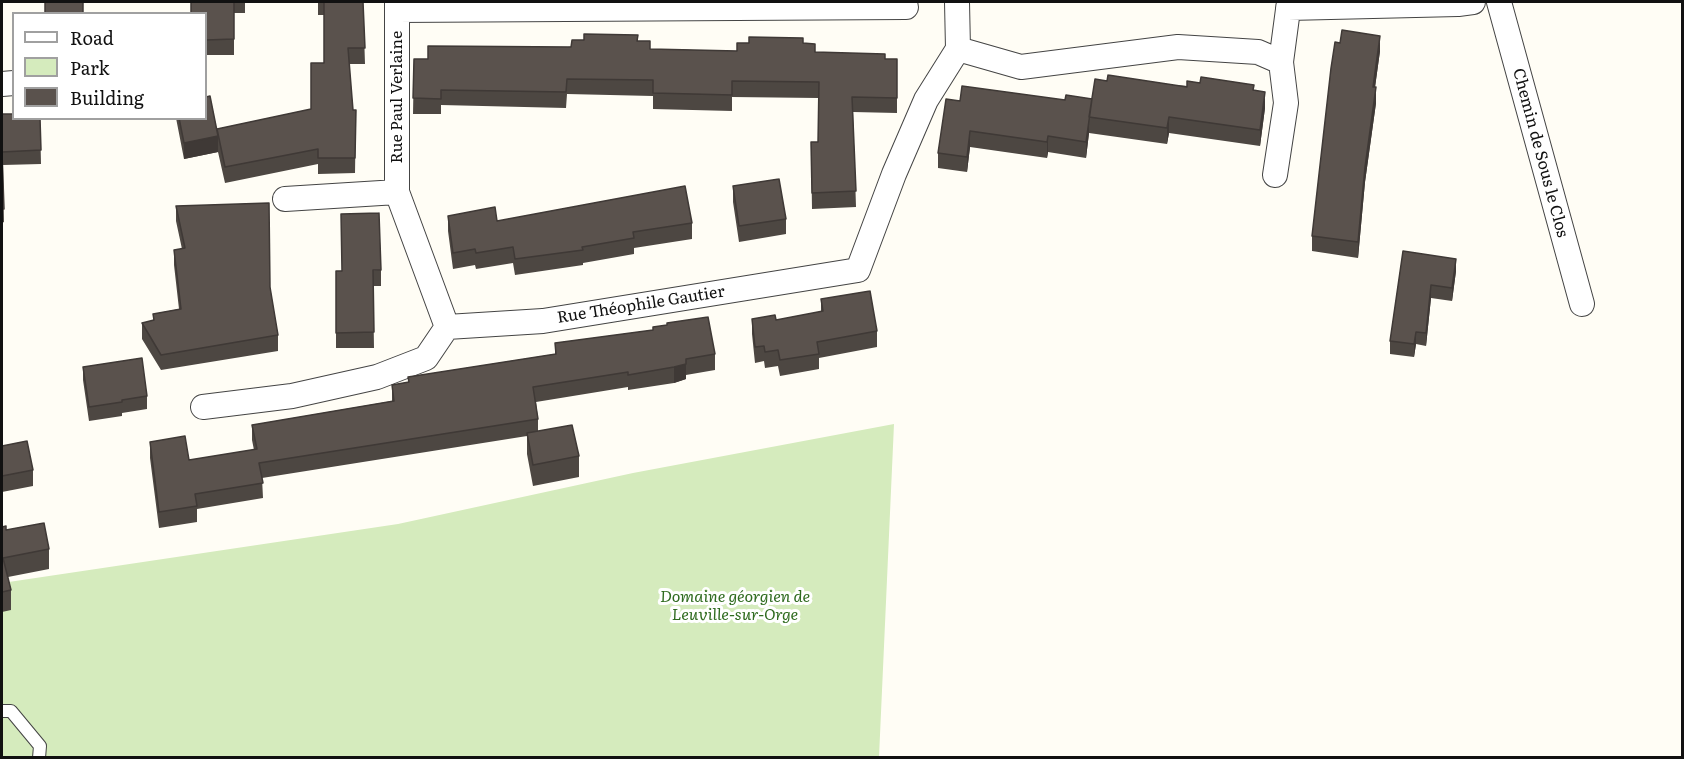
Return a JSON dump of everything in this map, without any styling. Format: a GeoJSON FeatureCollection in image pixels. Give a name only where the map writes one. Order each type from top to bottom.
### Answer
{"type":"FeatureCollection","features":[{"type":"Feature","properties":{"kind":"street"},"geometry":{"type":"LineString","coordinates":[[957,2],[958,49],[1021,67],[1178,47],[1257,52],[1281,62]]}},
{"type":"Feature","properties":{"kind":"street"},"geometry":{"type":"LineString","coordinates":[[1275,175],[1286,103],[1281,62],[1288,5],[1473,2]]}},
{"type":"Feature","properties":{"kind":"street","name":"Chemin de Sous le Clos"},"geometry":{"type":"LineString","coordinates":[[1499,2],[1582,304]]}},
{"type":"Feature","properties":{"kind":"street"},"geometry":{"type":"LineString","coordinates":[[397,6],[906,7]]}},
{"type":"Feature","properties":{"kind":"street","name":"Rue Paul Verlaine"},"geometry":{"type":"LineString","coordinates":[[397,6],[397,192],[447,327]]}},
{"type":"Feature","properties":{"kind":"street","name":"Rue Théophile Gautier"},"geometry":{"type":"LineString","coordinates":[[447,327],[543,321],[858,270],[894,174],[926,100],[958,49]]}},
{"type":"Feature","properties":{"kind":"street"},"geometry":{"type":"LineString","coordinates":[[285,199],[397,192]]}},
{"type":"Feature","properties":{"kind":"street"},"geometry":{"type":"LineString","coordinates":[[203,407],[292,396],[377,378],[426,358],[447,327]]}},
{"type":"Feature","properties":{"kind":"lane"},"geometry":{"type":"LineString","coordinates":[[2,711],[11,711],[40,746],[39,758]]}},
{"type":"Feature","properties":{"kind":"green space","name":"Domaine géorgien de Leuville-sur-Orge"},"geometry":{"type":"Polygon","coordinates":[[[894,424],[879,757],[2,757],[2,583],[398,524],[633,473],[894,424]]]}},
{"type":"Feature","properties":{"kind":"building"},"geometry":{"type":"Polygon","coordinates":[[[45,2],[83,2],[83,12],[45,12],[45,2]]]}},
{"type":"Feature","properties":{"kind":"building"},"geometry":{"type":"Polygon","coordinates":[[[191,2],[234,2],[234,39],[207,40],[207,12],[191,12],[191,2]]]}},
{"type":"Feature","properties":{"kind":"building"},"geometry":{"type":"Polygon","coordinates":[[[324,2],[363,2],[365,48],[348,48],[353,110],[356,110],[355,158],[318,158],[318,149],[225,167],[217,129],[311,109],[311,63],[324,63],[324,2]]]}},
{"type":"Feature","properties":{"kind":"building"},"geometry":{"type":"Polygon","coordinates":[[[1342,30],[1380,36],[1358,242],[1312,236],[1331,68],[1335,42],[1340,43],[1342,30]]]}},
{"type":"Feature","properties":{"kind":"building"},"geometry":{"type":"Polygon","coordinates":[[[584,34],[638,35],[637,41],[650,41],[650,49],[737,51],[737,43],[749,43],[749,37],[803,38],[803,43],[815,44],[815,52],[885,54],[885,59],[897,59],[897,98],[852,97],[856,191],[812,193],[811,142],[818,142],[819,82],[732,81],[732,95],[653,93],[653,80],[567,79],[566,92],[441,90],[441,99],[413,98],[414,59],[428,59],[428,46],[571,47],[572,40],[584,40],[584,34]]]}},
{"type":"Feature","properties":{"kind":"building"},"geometry":{"type":"Polygon","coordinates":[[[1108,75],[1187,87],[1187,81],[1200,83],[1201,77],[1254,85],[1253,90],[1265,92],[1260,130],[1169,117],[1167,128],[1089,117],[1095,79],[1107,81],[1108,75]]]}},
{"type":"Feature","properties":{"kind":"building"},"geometry":{"type":"Polygon","coordinates":[[[962,86],[1065,100],[1066,95],[1092,99],[1086,142],[1048,136],[1047,142],[970,131],[967,157],[938,153],[946,99],[960,101],[962,86]]]}},
{"type":"Feature","properties":{"kind":"building"},"geometry":{"type":"Polygon","coordinates":[[[210,96],[218,136],[184,143],[179,120],[207,120],[207,97],[210,96]]]}},
{"type":"Feature","properties":{"kind":"building"},"geometry":{"type":"Polygon","coordinates":[[[2,114],[12,114],[12,120],[40,120],[41,150],[2,152],[2,114]]]}},
{"type":"Feature","properties":{"kind":"building"},"geometry":{"type":"Polygon","coordinates":[[[2,152],[4,209],[2,209],[2,152]]]}},
{"type":"Feature","properties":{"kind":"building"},"geometry":{"type":"Polygon","coordinates":[[[779,179],[786,219],[739,226],[733,186],[779,179]]]}},
{"type":"Feature","properties":{"kind":"building"},"geometry":{"type":"Polygon","coordinates":[[[685,186],[692,223],[633,232],[634,238],[582,247],[583,250],[515,259],[513,247],[476,253],[475,249],[453,253],[448,216],[495,207],[497,221],[685,186]]]}},
{"type":"Feature","properties":{"kind":"building"},"geometry":{"type":"Polygon","coordinates":[[[269,203],[270,287],[278,335],[161,355],[142,323],[154,320],[153,314],[181,309],[174,250],[185,248],[176,206],[269,203]]]}},
{"type":"Feature","properties":{"kind":"building"},"geometry":{"type":"Polygon","coordinates":[[[379,213],[381,270],[373,270],[374,332],[336,333],[336,271],[342,271],[341,214],[379,213]]]}},
{"type":"Feature","properties":{"kind":"building"},"geometry":{"type":"Polygon","coordinates":[[[1403,251],[1456,259],[1452,288],[1431,285],[1426,333],[1416,332],[1414,344],[1390,341],[1403,251]]]}},
{"type":"Feature","properties":{"kind":"building"},"geometry":{"type":"Polygon","coordinates":[[[870,291],[877,331],[817,342],[819,354],[780,360],[778,350],[765,352],[764,346],[755,347],[752,319],[775,315],[776,320],[823,311],[821,299],[870,291]]]}},
{"type":"Feature","properties":{"kind":"building"},"geometry":{"type":"Polygon","coordinates":[[[708,317],[715,354],[686,359],[686,364],[674,367],[533,387],[538,419],[259,463],[263,483],[195,494],[197,506],[159,512],[150,442],[185,436],[189,460],[257,449],[252,425],[394,401],[392,385],[409,382],[408,377],[556,354],[555,343],[653,330],[653,327],[667,325],[667,323],[708,317]]]}},
{"type":"Feature","properties":{"kind":"building"},"geometry":{"type":"Polygon","coordinates":[[[142,358],[147,396],[89,407],[83,367],[142,358]]]}},
{"type":"Feature","properties":{"kind":"building"},"geometry":{"type":"Polygon","coordinates":[[[572,425],[579,456],[533,465],[527,433],[572,425]]]}},
{"type":"Feature","properties":{"kind":"building"},"geometry":{"type":"Polygon","coordinates":[[[27,441],[33,470],[2,476],[2,446],[27,441]]]}},
{"type":"Feature","properties":{"kind":"building"},"geometry":{"type":"Polygon","coordinates":[[[44,523],[49,549],[3,558],[11,590],[2,592],[2,527],[6,526],[6,530],[44,523]]]}}]}
